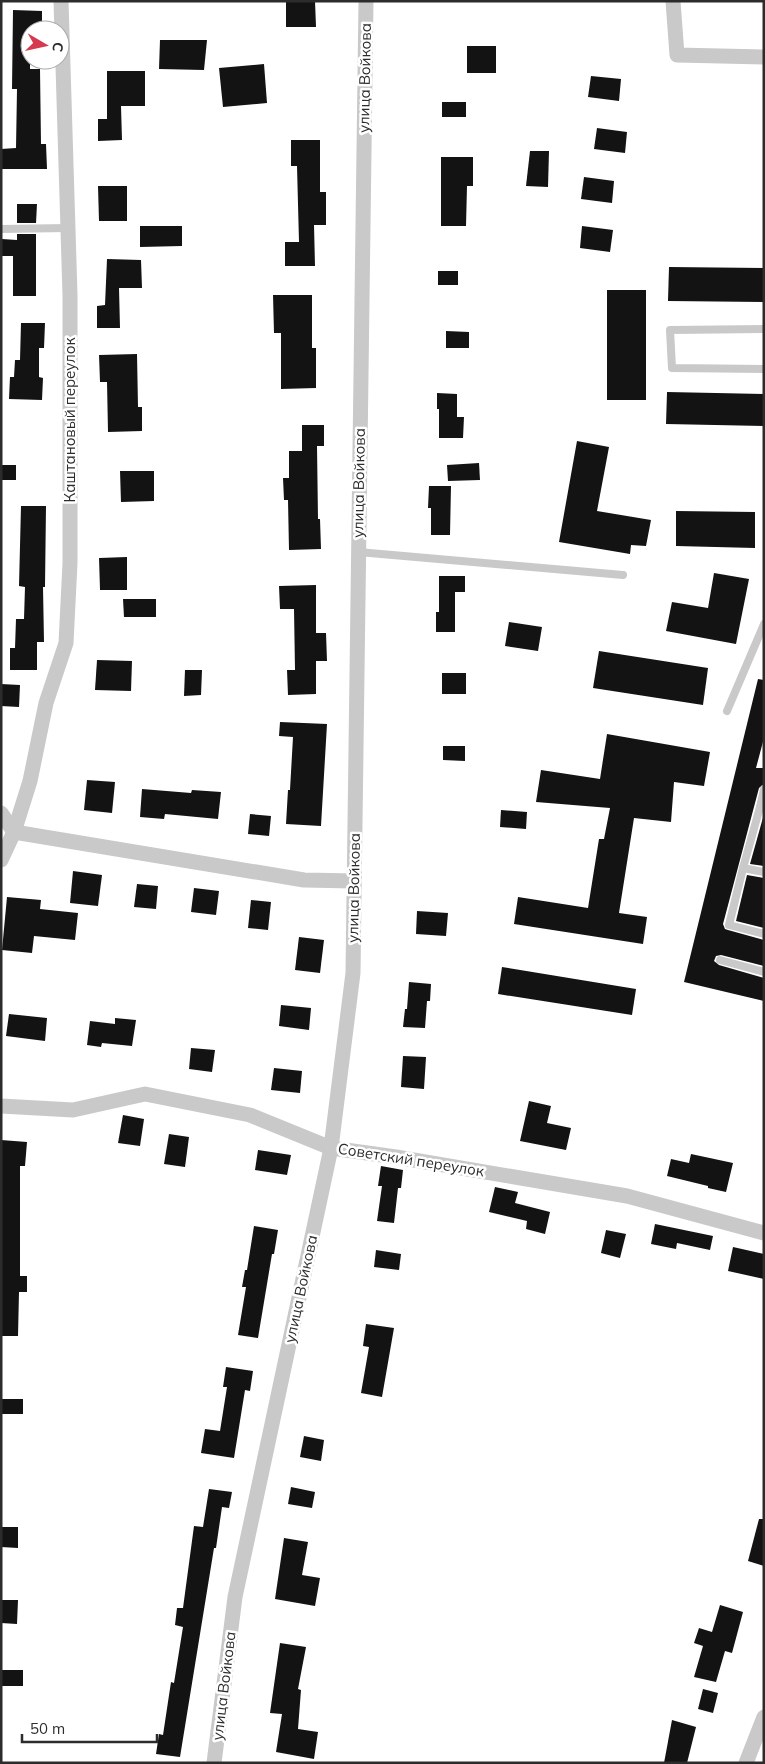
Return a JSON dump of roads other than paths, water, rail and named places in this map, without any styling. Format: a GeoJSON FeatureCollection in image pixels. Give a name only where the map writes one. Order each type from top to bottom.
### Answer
{"type":"FeatureCollection","features":[{"type":"Feature","properties":{"kind":"street","name":"Каштановый переулок"},"geometry":{"type":"LineString","coordinates":[[1,860],[14,832],[30,781],[46,703],[66,643],[70,563],[70,295],[61,1]]}},
{"type":"Feature","properties":{"kind":"street","name":"улица Войкова"},"geometry":{"type":"LineString","coordinates":[[214,1763],[235,1598],[331,1148],[353,973],[366,1]]}},
{"type":"Feature","properties":{"kind":"street"},"geometry":{"type":"LineString","coordinates":[[673,1],[677,55],[764,57]]}},
{"type":"Feature","properties":{"kind":"street"},"geometry":{"type":"LineString","coordinates":[[1,813],[14,832],[304,880],[354,881]]}},
{"type":"Feature","properties":{"kind":"street","name":"Советский переулок"},"geometry":{"type":"LineString","coordinates":[[1,1106],[73,1110],[145,1094],[250,1115],[331,1148],[396,1157],[627,1196],[764,1233]]}},
{"type":"Feature","properties":{"kind":"street"},"geometry":{"type":"LineString","coordinates":[[746,1763],[764,1718]]}},
{"type":"Feature","properties":{"kind":"lane"},"geometry":{"type":"LineString","coordinates":[[1,229],[68,228]]}},
{"type":"Feature","properties":{"kind":"lane"},"geometry":{"type":"LineString","coordinates":[[764,330],[670,330],[672,368],[764,368]]}},
{"type":"Feature","properties":{"kind":"lane"},"geometry":{"type":"LineString","coordinates":[[358,552],[623,575]]}},
{"type":"Feature","properties":{"kind":"lane"},"geometry":{"type":"LineString","coordinates":[[727,711],[764,624]]}},
{"type":"Feature","properties":{"kind":"lane"},"geometry":{"type":"LineString","coordinates":[[764,789],[762,808],[743,868],[729,925],[764,934]]}},
{"type":"Feature","properties":{"kind":"lane"},"geometry":{"type":"LineString","coordinates":[[743,868],[764,872]]}},
{"type":"Feature","properties":{"kind":"lane"},"geometry":{"type":"LineString","coordinates":[[720,960],[764,972]]}}]}
